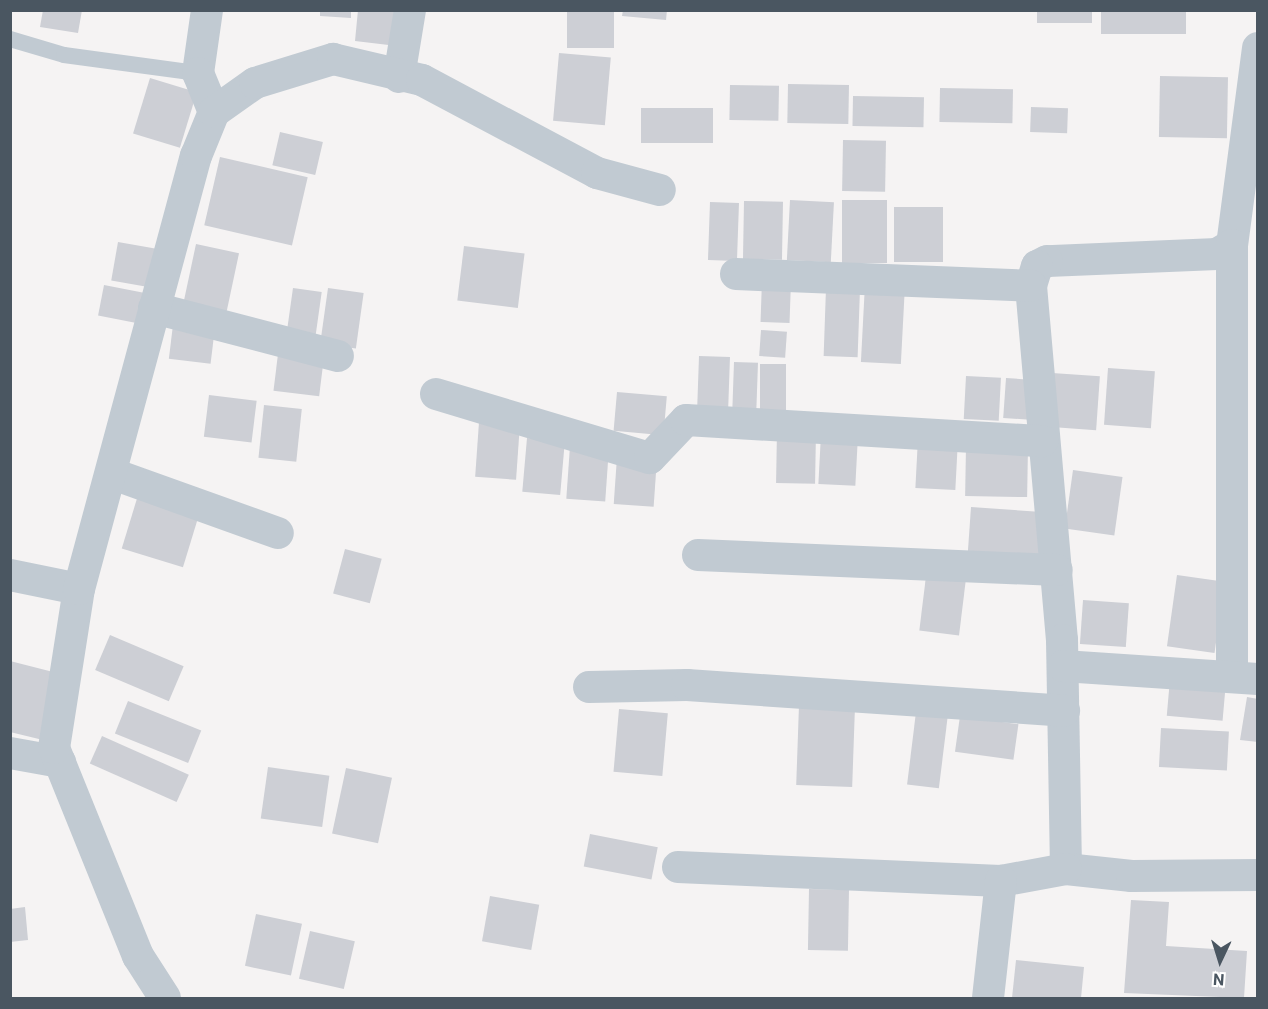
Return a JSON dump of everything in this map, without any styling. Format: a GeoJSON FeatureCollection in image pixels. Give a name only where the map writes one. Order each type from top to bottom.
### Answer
{"type":"FeatureCollection","features":[{"type":"Feature","properties":{"kind":"street"},"geometry":{"type":"LineString","coordinates":[[207,10],[198,73],[214,112]]}},
{"type":"Feature","properties":{"kind":"street"},"geometry":{"type":"LineString","coordinates":[[399,77],[410,10]]}},
{"type":"Feature","properties":{"kind":"street"},"geometry":{"type":"LineString","coordinates":[[1063,666],[1245,678],[1232,245],[1257,48]]}},
{"type":"Feature","properties":{"kind":"street"},"geometry":{"type":"LineString","coordinates":[[165,999],[138,956],[54,748],[79,589],[113,474],[154,308],[196,156],[214,112],[255,83],[333,59],[399,77],[422,80],[597,173],[660,190]]}},
{"type":"Feature","properties":{"kind":"street"},"geometry":{"type":"LineString","coordinates":[[1066,869],[1063,666],[1057,570],[1042,441],[1031,286],[1037,266],[1047,261],[1217,254],[1232,245]]}},
{"type":"Feature","properties":{"kind":"street"},"geometry":{"type":"LineString","coordinates":[[736,274],[1031,286]]}},
{"type":"Feature","properties":{"kind":"street"},"geometry":{"type":"LineString","coordinates":[[154,308],[338,356]]}},
{"type":"Feature","properties":{"kind":"street"},"geometry":{"type":"LineString","coordinates":[[436,394],[650,458],[686,420],[1042,441]]}},
{"type":"Feature","properties":{"kind":"street"},"geometry":{"type":"LineString","coordinates":[[113,474],[278,533]]}},
{"type":"Feature","properties":{"kind":"street"},"geometry":{"type":"LineString","coordinates":[[699,555],[1057,570]]}},
{"type":"Feature","properties":{"kind":"street"},"geometry":{"type":"LineString","coordinates":[[10,575],[79,589]]}},
{"type":"Feature","properties":{"kind":"street"},"geometry":{"type":"LineString","coordinates":[[589,687],[687,685],[1064,711]]}},
{"type":"Feature","properties":{"kind":"street"},"geometry":{"type":"LineString","coordinates":[[10,753],[60,762]]}},
{"type":"Feature","properties":{"kind":"street"},"geometry":{"type":"LineString","coordinates":[[678,867],[1001,881],[1066,869],[1132,876],[1257,875]]}},
{"type":"Feature","properties":{"kind":"street"},"geometry":{"type":"LineString","coordinates":[[988,999],[1001,881]]}},
{"type":"Feature","properties":{"kind":"lane"},"geometry":{"type":"LineString","coordinates":[[10,39],[64,54],[198,73]]}},
{"type":"Feature","properties":{"kind":"building"},"geometry":{"type":"Polygon","coordinates":[[[43,10],[82,10],[78,33],[40,27],[43,10]]]}},
{"type":"Feature","properties":{"kind":"building"},"geometry":{"type":"Polygon","coordinates":[[[320,10],[351,10],[351,18],[320,16],[320,10]]]}},
{"type":"Feature","properties":{"kind":"building"},"geometry":{"type":"Polygon","coordinates":[[[358,10],[401,10],[397,46],[355,41],[358,10]]]}},
{"type":"Feature","properties":{"kind":"building"},"geometry":{"type":"Polygon","coordinates":[[[567,10],[614,10],[614,48],[567,48],[567,10]]]}},
{"type":"Feature","properties":{"kind":"building"},"geometry":{"type":"Polygon","coordinates":[[[623,10],[667,10],[666,20],[622,16],[623,10]]]}},
{"type":"Feature","properties":{"kind":"building"},"geometry":{"type":"Polygon","coordinates":[[[1037,10],[1092,10],[1092,23],[1037,23],[1037,10]]]}},
{"type":"Feature","properties":{"kind":"building"},"geometry":{"type":"Polygon","coordinates":[[[1101,10],[1186,10],[1186,34],[1101,34],[1101,10]]]}},
{"type":"Feature","properties":{"kind":"building"},"geometry":{"type":"Polygon","coordinates":[[[559,53],[611,58],[605,125],[553,121],[559,53]]]}},
{"type":"Feature","properties":{"kind":"building"},"geometry":{"type":"Polygon","coordinates":[[[1160,76],[1228,77],[1227,138],[1159,137],[1160,76]]]}},
{"type":"Feature","properties":{"kind":"building"},"geometry":{"type":"Polygon","coordinates":[[[150,78],[197,92],[180,148],[133,133],[150,78]]]}},
{"type":"Feature","properties":{"kind":"building"},"geometry":{"type":"Polygon","coordinates":[[[788,84],[849,85],[848,124],[787,123],[788,84]]]}},
{"type":"Feature","properties":{"kind":"building"},"geometry":{"type":"Polygon","coordinates":[[[730,85],[779,86],[778,121],[729,120],[730,85]]]}},
{"type":"Feature","properties":{"kind":"building"},"geometry":{"type":"Polygon","coordinates":[[[940,88],[1013,89],[1012,123],[939,122],[940,88]]]}},
{"type":"Feature","properties":{"kind":"building"},"geometry":{"type":"Polygon","coordinates":[[[853,96],[924,97],[923,127],[852,126],[853,96]]]}},
{"type":"Feature","properties":{"kind":"building"},"geometry":{"type":"Polygon","coordinates":[[[1031,107],[1068,108],[1067,133],[1030,132],[1031,107]]]}},
{"type":"Feature","properties":{"kind":"building"},"geometry":{"type":"Polygon","coordinates":[[[641,108],[713,108],[713,143],[641,143],[641,108]]]}},
{"type":"Feature","properties":{"kind":"building"},"geometry":{"type":"Polygon","coordinates":[[[280,132],[323,142],[315,175],[272,165],[280,132]]]}},
{"type":"Feature","properties":{"kind":"building"},"geometry":{"type":"Polygon","coordinates":[[[843,140],[886,141],[885,192],[842,191],[843,140]]]}},
{"type":"Feature","properties":{"kind":"building"},"geometry":{"type":"Polygon","coordinates":[[[220,157],[308,177],[292,245],[204,225],[220,157]]]}},
{"type":"Feature","properties":{"kind":"building"},"geometry":{"type":"Polygon","coordinates":[[[790,200],[834,202],[831,262],[787,260],[790,200]]]}},
{"type":"Feature","properties":{"kind":"building"},"geometry":{"type":"Polygon","coordinates":[[[842,200],[887,200],[887,263],[842,263],[842,200]]]}},
{"type":"Feature","properties":{"kind":"building"},"geometry":{"type":"Polygon","coordinates":[[[744,201],[783,202],[782,260],[743,259],[744,201]]]}},
{"type":"Feature","properties":{"kind":"building"},"geometry":{"type":"Polygon","coordinates":[[[710,202],[739,203],[737,261],[708,260],[710,202]]]}},
{"type":"Feature","properties":{"kind":"building"},"geometry":{"type":"Polygon","coordinates":[[[894,207],[943,207],[943,262],[894,262],[894,207]]]}},
{"type":"Feature","properties":{"kind":"building"},"geometry":{"type":"Polygon","coordinates":[[[118,242],[156,249],[150,287],[111,280],[118,242]]]}},
{"type":"Feature","properties":{"kind":"building"},"geometry":{"type":"Polygon","coordinates":[[[196,244],[239,253],[226,316],[183,307],[196,244]]]}},
{"type":"Feature","properties":{"kind":"building"},"geometry":{"type":"Polygon","coordinates":[[[464,246],[525,253],[518,308],[457,301],[464,246]]]}},
{"type":"Feature","properties":{"kind":"building"},"geometry":{"type":"Polygon","coordinates":[[[762,280],[791,281],[790,323],[761,322],[762,280]]]}},
{"type":"Feature","properties":{"kind":"building"},"geometry":{"type":"Polygon","coordinates":[[[865,284],[905,286],[901,364],[861,362],[865,284]]]}},
{"type":"Feature","properties":{"kind":"building"},"geometry":{"type":"Polygon","coordinates":[[[104,285],[146,293],[140,324],[98,315],[104,285]]]}},
{"type":"Feature","properties":{"kind":"building"},"geometry":{"type":"Polygon","coordinates":[[[293,288],[322,292],[315,343],[286,339],[293,288]]]}},
{"type":"Feature","properties":{"kind":"building"},"geometry":{"type":"Polygon","coordinates":[[[328,288],[364,293],[356,348],[320,343],[328,288]]]}},
{"type":"Feature","properties":{"kind":"building"},"geometry":{"type":"Polygon","coordinates":[[[826,288],[860,289],[858,357],[824,356],[826,288]]]}},
{"type":"Feature","properties":{"kind":"building"},"geometry":{"type":"Polygon","coordinates":[[[173,325],[215,330],[211,364],[169,359],[173,325]]]}},
{"type":"Feature","properties":{"kind":"building"},"geometry":{"type":"Polygon","coordinates":[[[761,330],[787,332],[785,358],[759,356],[761,330]]]}},
{"type":"Feature","properties":{"kind":"building"},"geometry":{"type":"Polygon","coordinates":[[[278,354],[324,360],[319,396],[273,391],[278,354]]]}},
{"type":"Feature","properties":{"kind":"building"},"geometry":{"type":"Polygon","coordinates":[[[699,356],[730,357],[728,408],[697,407],[699,356]]]}},
{"type":"Feature","properties":{"kind":"building"},"geometry":{"type":"Polygon","coordinates":[[[734,362],[758,363],[756,412],[732,411],[734,362]]]}},
{"type":"Feature","properties":{"kind":"building"},"geometry":{"type":"Polygon","coordinates":[[[760,364],[786,364],[786,411],[760,411],[760,364]]]}},
{"type":"Feature","properties":{"kind":"building"},"geometry":{"type":"Polygon","coordinates":[[[1108,368],[1155,371],[1151,428],[1104,425],[1108,368]]]}},
{"type":"Feature","properties":{"kind":"building"},"geometry":{"type":"Polygon","coordinates":[[[1052,373],[1100,376],[1096,430],[1048,427],[1052,373]]]}},
{"type":"Feature","properties":{"kind":"building"},"geometry":{"type":"Polygon","coordinates":[[[966,376],[1001,378],[999,421],[964,419],[966,376]]]}},
{"type":"Feature","properties":{"kind":"building"},"geometry":{"type":"Polygon","coordinates":[[[1006,378],[1033,380],[1030,420],[1003,418],[1006,378]]]}},
{"type":"Feature","properties":{"kind":"building"},"geometry":{"type":"Polygon","coordinates":[[[617,392],[667,396],[663,435],[614,431],[617,392]]]}},
{"type":"Feature","properties":{"kind":"building"},"geometry":{"type":"Polygon","coordinates":[[[209,395],[257,401],[252,443],[204,437],[209,395]]]}},
{"type":"Feature","properties":{"kind":"building"},"geometry":{"type":"Polygon","coordinates":[[[264,405],[302,409],[296,462],[258,458],[264,405]]]}},
{"type":"Feature","properties":{"kind":"building"},"geometry":{"type":"Polygon","coordinates":[[[479,422],[520,425],[516,480],[475,477],[479,422]]]}},
{"type":"Feature","properties":{"kind":"building"},"geometry":{"type":"Polygon","coordinates":[[[777,430],[816,431],[815,484],[776,483],[777,430]]]}},
{"type":"Feature","properties":{"kind":"building"},"geometry":{"type":"Polygon","coordinates":[[[821,434],[858,436],[855,486],[818,484],[821,434]]]}},
{"type":"Feature","properties":{"kind":"building"},"geometry":{"type":"Polygon","coordinates":[[[527,438],[565,441],[560,495],[522,492],[527,438]]]}},
{"type":"Feature","properties":{"kind":"building"},"geometry":{"type":"Polygon","coordinates":[[[918,438],[958,440],[955,490],[915,488],[918,438]]]}},
{"type":"Feature","properties":{"kind":"building"},"geometry":{"type":"Polygon","coordinates":[[[570,446],[609,449],[605,502],[566,499],[570,446]]]}},
{"type":"Feature","properties":{"kind":"building"},"geometry":{"type":"Polygon","coordinates":[[[966,446],[1028,447],[1027,497],[965,496],[966,446]]]}},
{"type":"Feature","properties":{"kind":"building"},"geometry":{"type":"Polygon","coordinates":[[[617,457],[657,460],[654,507],[614,504],[617,457]]]}},
{"type":"Feature","properties":{"kind":"building"},"geometry":{"type":"Polygon","coordinates":[[[1073,470],[1123,477],[1114,535],[1065,528],[1073,470]]]}},
{"type":"Feature","properties":{"kind":"building"},"geometry":{"type":"Polygon","coordinates":[[[139,492],[200,511],[183,567],[122,548],[139,492]]]}},
{"type":"Feature","properties":{"kind":"building"},"geometry":{"type":"Polygon","coordinates":[[[971,507],[1042,512],[1038,562],[968,557],[971,507]]]}},
{"type":"Feature","properties":{"kind":"building"},"geometry":{"type":"Polygon","coordinates":[[[345,549],[382,559],[370,603],[333,593],[345,549]]]}},
{"type":"Feature","properties":{"kind":"building"},"geometry":{"type":"Polygon","coordinates":[[[927,568],[967,573],[959,635],[919,631],[927,568]]]}},
{"type":"Feature","properties":{"kind":"building"},"geometry":{"type":"Polygon","coordinates":[[[1177,575],[1225,582],[1215,653],[1167,646],[1177,575]]]}},
{"type":"Feature","properties":{"kind":"building"},"geometry":{"type":"Polygon","coordinates":[[[1083,600],[1129,603],[1126,647],[1080,644],[1083,600]]]}},
{"type":"Feature","properties":{"kind":"building"},"geometry":{"type":"Polygon","coordinates":[[[110,635],[184,666],[169,701],[95,670],[110,635]]]}},
{"type":"Feature","properties":{"kind":"building"},"geometry":{"type":"Polygon","coordinates":[[[10,661],[61,674],[43,740],[10,732],[10,661]]]}},
{"type":"Feature","properties":{"kind":"building"},"geometry":{"type":"Polygon","coordinates":[[[1170,679],[1226,684],[1223,721],[1167,716],[1170,679]]]}},
{"type":"Feature","properties":{"kind":"building"},"geometry":{"type":"Polygon","coordinates":[[[1247,697],[1258,699],[1258,742],[1240,740],[1247,697]]]}},
{"type":"Feature","properties":{"kind":"building"},"geometry":{"type":"Polygon","coordinates":[[[128,701],[201,731],[188,763],[115,733],[128,701]]]}},
{"type":"Feature","properties":{"kind":"building"},"geometry":{"type":"Polygon","coordinates":[[[799,705],[855,707],[852,787],[796,785],[799,705]]]}},
{"type":"Feature","properties":{"kind":"building"},"geometry":{"type":"Polygon","coordinates":[[[619,709],[668,713],[662,776],[614,772],[619,709]]]}},
{"type":"Feature","properties":{"kind":"building"},"geometry":{"type":"Polygon","coordinates":[[[916,712],[948,716],[939,788],[907,784],[916,712]]]}},
{"type":"Feature","properties":{"kind":"building"},"geometry":{"type":"Polygon","coordinates":[[[960,716],[1018,724],[1013,760],[955,752],[960,716]]]}},
{"type":"Feature","properties":{"kind":"building"},"geometry":{"type":"Polygon","coordinates":[[[1161,728],[1229,732],[1227,771],[1159,767],[1161,728]]]}},
{"type":"Feature","properties":{"kind":"building"},"geometry":{"type":"Polygon","coordinates":[[[102,736],[189,775],[177,802],[90,763],[102,736]]]}},
{"type":"Feature","properties":{"kind":"building"},"geometry":{"type":"Polygon","coordinates":[[[268,767],[329,776],[322,827],[261,818],[268,767]]]}},
{"type":"Feature","properties":{"kind":"building"},"geometry":{"type":"Polygon","coordinates":[[[346,768],[392,778],[378,843],[332,834],[346,768]]]}},
{"type":"Feature","properties":{"kind":"building"},"geometry":{"type":"Polygon","coordinates":[[[590,834],[658,847],[651,880],[584,866],[590,834]]]}},
{"type":"Feature","properties":{"kind":"building"},"geometry":{"type":"Polygon","coordinates":[[[809,889],[849,890],[848,951],[808,950],[809,889]]]}},
{"type":"Feature","properties":{"kind":"building"},"geometry":{"type":"Polygon","coordinates":[[[490,896],[539,905],[531,950],[482,941],[490,896]]]}},
{"type":"Feature","properties":{"kind":"building"},"geometry":{"type":"Polygon","coordinates":[[[1131,900],[1169,902],[1166,946],[1247,951],[1244,998],[1124,993],[1131,900]]]}},
{"type":"Feature","properties":{"kind":"building"},"geometry":{"type":"Polygon","coordinates":[[[25,907],[28,940],[10,942],[10,909],[25,907]]]}},
{"type":"Feature","properties":{"kind":"building"},"geometry":{"type":"Polygon","coordinates":[[[256,914],[302,924],[291,976],[245,966],[256,914]]]}},
{"type":"Feature","properties":{"kind":"building"},"geometry":{"type":"Polygon","coordinates":[[[310,931],[355,941],[344,989],[299,979],[310,931]]]}},
{"type":"Feature","properties":{"kind":"building"},"geometry":{"type":"Polygon","coordinates":[[[1016,960],[1084,967],[1081,998],[1012,998],[1016,960]]]}}]}
